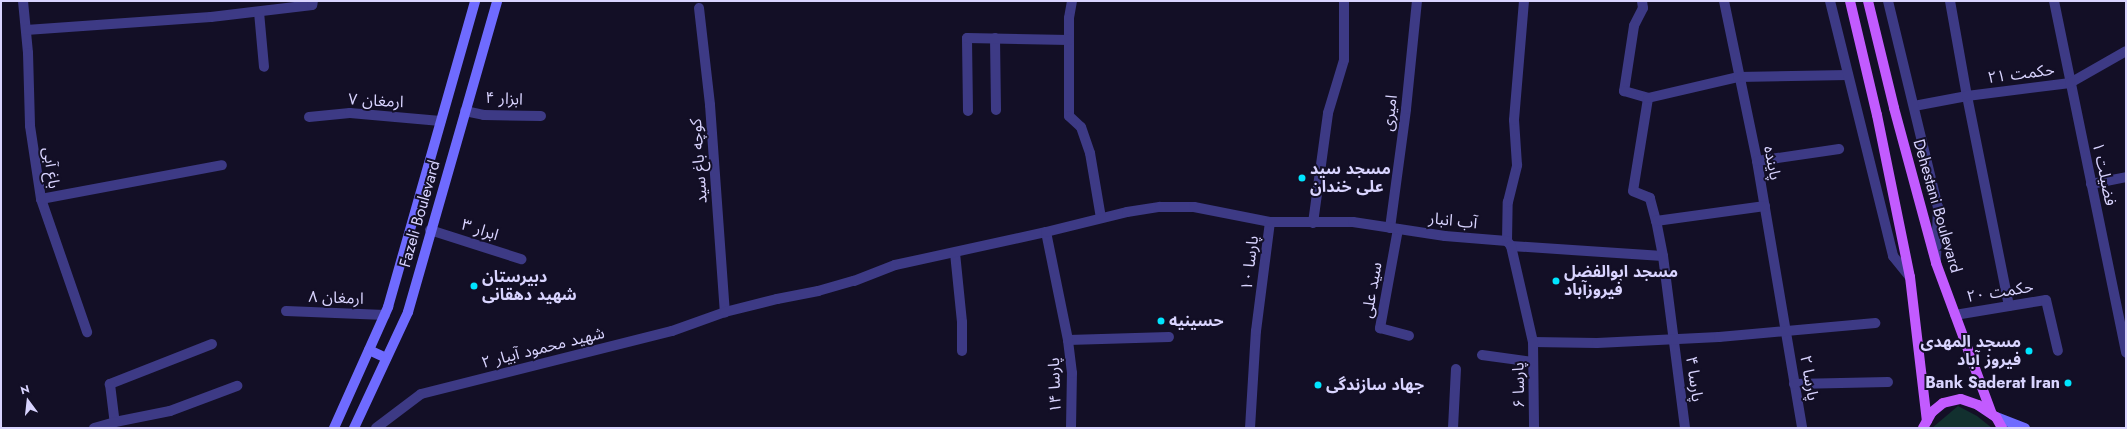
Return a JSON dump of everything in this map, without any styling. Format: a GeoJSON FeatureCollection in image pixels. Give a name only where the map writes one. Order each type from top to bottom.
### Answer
{"type":"FeatureCollection","features":[{"type":"Feature","properties":{"kind":"main road","name":"Fazeli Boulevard"},"geometry":{"type":"LineString","coordinates":[[334,428],[385,315],[442,121],[475,1]]}},
{"type":"Feature","properties":{"kind":"main road","name":"Fazeli Boulevard"},"geometry":{"type":"LineString","coordinates":[[354,428],[408,312],[430,230],[497,1]]}},
{"type":"Feature","properties":{"kind":"main road"},"geometry":{"type":"LineString","coordinates":[[1850,1],[1877,114],[1910,277],[1924,426]]}},
{"type":"Feature","properties":{"kind":"main road","name":"Dehestani Boulevard"},"geometry":{"type":"LineString","coordinates":[[1868,1],[1894,108],[1936,263],[1994,415],[2002,428]]}},
{"type":"Feature","properties":{"kind":"main road"},"geometry":{"type":"LineString","coordinates":[[369,350],[386,358]]}},
{"type":"Feature","properties":{"kind":"main road"},"geometry":{"type":"LineString","coordinates":[[1924,426],[1932,412],[1943,403],[1961,399],[1969,401],[1994,415],[2025,428]]}},
{"type":"Feature","properties":{"kind":"street","name":"باغ آبی"},"geometry":{"type":"LineString","coordinates":[[23,1],[26,30],[30,126],[41,200],[87,332]]}},
{"type":"Feature","properties":{"kind":"street"},"geometry":{"type":"LineString","coordinates":[[1072,1],[1069,40],[1070,116],[1081,126],[1090,154],[1101,218]]}},
{"type":"Feature","properties":{"kind":"street"},"geometry":{"type":"LineString","coordinates":[[1313,223],[1328,113],[1344,60],[1344,1]]}},
{"type":"Feature","properties":{"kind":"street","name":"امیری"},"geometry":{"type":"LineString","coordinates":[[1394,228],[1417,1]]}},
{"type":"Feature","properties":{"kind":"street","name":"پارسا ۶"},"geometry":{"type":"LineString","coordinates":[[1524,1],[1514,120],[1517,165],[1508,202],[1509,243],[1533,342],[1534,428]]}},
{"type":"Feature","properties":{"kind":"street","name":"پاینده"},"geometry":{"type":"LineString","coordinates":[[1724,1],[1738,77],[1757,161],[1786,332]]}},
{"type":"Feature","properties":{"kind":"street"},"geometry":{"type":"LineString","coordinates":[[1830,1],[1893,256],[1910,277]]}},
{"type":"Feature","properties":{"kind":"street"},"geometry":{"type":"LineString","coordinates":[[1888,1],[1938,207],[1936,263]]}},
{"type":"Feature","properties":{"kind":"street"},"geometry":{"type":"LineString","coordinates":[[1950,1],[1967,96],[2009,306]]}},
{"type":"Feature","properties":{"kind":"street","name":"فضیلت ۱"},"geometry":{"type":"LineString","coordinates":[[2054,1],[2126,352]]}},
{"type":"Feature","properties":{"kind":"street"},"geometry":{"type":"LineString","coordinates":[[26,30],[259,12],[313,3]]}},
{"type":"Feature","properties":{"kind":"street"},"geometry":{"type":"LineString","coordinates":[[1643,4],[1634,26],[1624,91],[1648,98],[1738,77],[1848,75]]}},
{"type":"Feature","properties":{"kind":"street","name":"کوچه باغ سید"},"geometry":{"type":"LineString","coordinates":[[699,8],[710,105],[725,312]]}},
{"type":"Feature","properties":{"kind":"street"},"geometry":{"type":"LineString","coordinates":[[259,12],[264,67]]}},
{"type":"Feature","properties":{"kind":"street"},"geometry":{"type":"LineString","coordinates":[[968,111],[967,38],[1069,40]]}},
{"type":"Feature","properties":{"kind":"street"},"geometry":{"type":"LineString","coordinates":[[996,38],[996,110]]}},
{"type":"Feature","properties":{"kind":"street","name":"حکمت ۲۱"},"geometry":{"type":"LineString","coordinates":[[1914,106],[1967,96],[2070,83],[2126,51]]}},
{"type":"Feature","properties":{"kind":"street","name":"پارسا ۴"},"geometry":{"type":"LineString","coordinates":[[1648,98],[1633,192],[1650,198],[1656,221],[1663,256],[1685,428]]}},
{"type":"Feature","properties":{"kind":"street","name":"ابزار ۴"},"geometry":{"type":"LineString","coordinates":[[465,111],[484,115],[541,116]]}},
{"type":"Feature","properties":{"kind":"street","name":"ارمغان ۷"},"geometry":{"type":"LineString","coordinates":[[309,116],[350,114],[442,121]]}},
{"type":"Feature","properties":{"kind":"street"},"geometry":{"type":"LineString","coordinates":[[1757,161],[1839,149]]}},
{"type":"Feature","properties":{"kind":"street"},"geometry":{"type":"LineString","coordinates":[[41,200],[222,165]]}},
{"type":"Feature","properties":{"kind":"street"},"geometry":{"type":"LineString","coordinates":[[2091,184],[2126,177]]}},
{"type":"Feature","properties":{"kind":"street"},"geometry":{"type":"LineString","coordinates":[[1656,221],[1765,206]]}},
{"type":"Feature","properties":{"kind":"street","name":"شهید محمود آبیار ۲"},"geometry":{"type":"LineString","coordinates":[[376,428],[421,394],[672,331],[725,312],[777,298],[818,291],[895,265],[955,253],[1101,218],[1160,207],[1194,207],[1270,222]]}},
{"type":"Feature","properties":{"kind":"street","name":"پارسا ۱۰"},"geometry":{"type":"LineString","coordinates":[[1250,428],[1256,331],[1270,222],[1353,222],[1394,228]]}},
{"type":"Feature","properties":{"kind":"street","name":"آب انبار"},"geometry":{"type":"LineString","coordinates":[[1394,228],[1445,236],[1509,243],[1663,256]]}},
{"type":"Feature","properties":{"kind":"street","name":"سید علی"},"geometry":{"type":"LineString","coordinates":[[1394,228],[1380,328],[1409,336]]}},
{"type":"Feature","properties":{"kind":"street","name":"ابرار ۳"},"geometry":{"type":"LineString","coordinates":[[430,230],[521,258]]}},
{"type":"Feature","properties":{"kind":"street","name":"پارسا ۱۴"},"geometry":{"type":"LineString","coordinates":[[1046,232],[1068,340],[1072,373],[1071,428]]}},
{"type":"Feature","properties":{"kind":"street"},"geometry":{"type":"LineString","coordinates":[[955,253],[962,322],[962,351]]}},
{"type":"Feature","properties":{"kind":"street","name":"حکمت ۲۰"},"geometry":{"type":"LineString","coordinates":[[1955,315],[2046,300],[2058,351]]}},
{"type":"Feature","properties":{"kind":"street","name":"ارمغان ۸"},"geometry":{"type":"LineString","coordinates":[[286,311],[385,315]]}},
{"type":"Feature","properties":{"kind":"street"},"geometry":{"type":"LineString","coordinates":[[1533,342],[1597,343],[1673,336],[1719,337],[1876,323]]}},
{"type":"Feature","properties":{"kind":"street","name":"پارسا ۲"},"geometry":{"type":"LineString","coordinates":[[1786,332],[1802,428]]}},
{"type":"Feature","properties":{"kind":"street"},"geometry":{"type":"LineString","coordinates":[[1068,340],[1169,337]]}},
{"type":"Feature","properties":{"kind":"street"},"geometry":{"type":"LineString","coordinates":[[115,422],[110,384],[212,344]]}},
{"type":"Feature","properties":{"kind":"street"},"geometry":{"type":"LineString","coordinates":[[1482,355],[1533,362]]}},
{"type":"Feature","properties":{"kind":"street"},"geometry":{"type":"LineString","coordinates":[[1453,428],[1456,369]]}},
{"type":"Feature","properties":{"kind":"street"},"geometry":{"type":"LineString","coordinates":[[1794,384],[1888,382]]}},
{"type":"Feature","properties":{"kind":"street"},"geometry":{"type":"LineString","coordinates":[[94,428],[115,422],[170,411],[237,386]]}},
{"type":"Feature","properties":{"kind":"green space"},"geometry":{"type":"Polygon","coordinates":[[[1958,406],[1977,416],[1992,428],[1932,428],[1958,406]]]}},
{"type":"Feature","properties":{"kind":"place","name":"مسجد سید علی خندان"},"geometry":{"type":"Point","coordinates":[1302,178]}},
{"type":"Feature","properties":{"kind":"place","name":"مسجد ابوالفضل فیروزآباد"},"geometry":{"type":"Point","coordinates":[1556,281]}},
{"type":"Feature","properties":{"kind":"place","name":"دبیرستان شهید دهقانی"},"geometry":{"type":"Point","coordinates":[474,286]}},
{"type":"Feature","properties":{"kind":"place","name":"حسینیه"},"geometry":{"type":"Point","coordinates":[1161,321]}},
{"type":"Feature","properties":{"kind":"place","name":"مسجد المهدی فیروز آباد"},"geometry":{"type":"Point","coordinates":[2029,351]}},
{"type":"Feature","properties":{"kind":"place","name":"Bank Saderat Iran"},"geometry":{"type":"Point","coordinates":[2068,383]}},
{"type":"Feature","properties":{"kind":"place","name":"جهاد سازندگی"},"geometry":{"type":"Point","coordinates":[1318,385]}}]}
